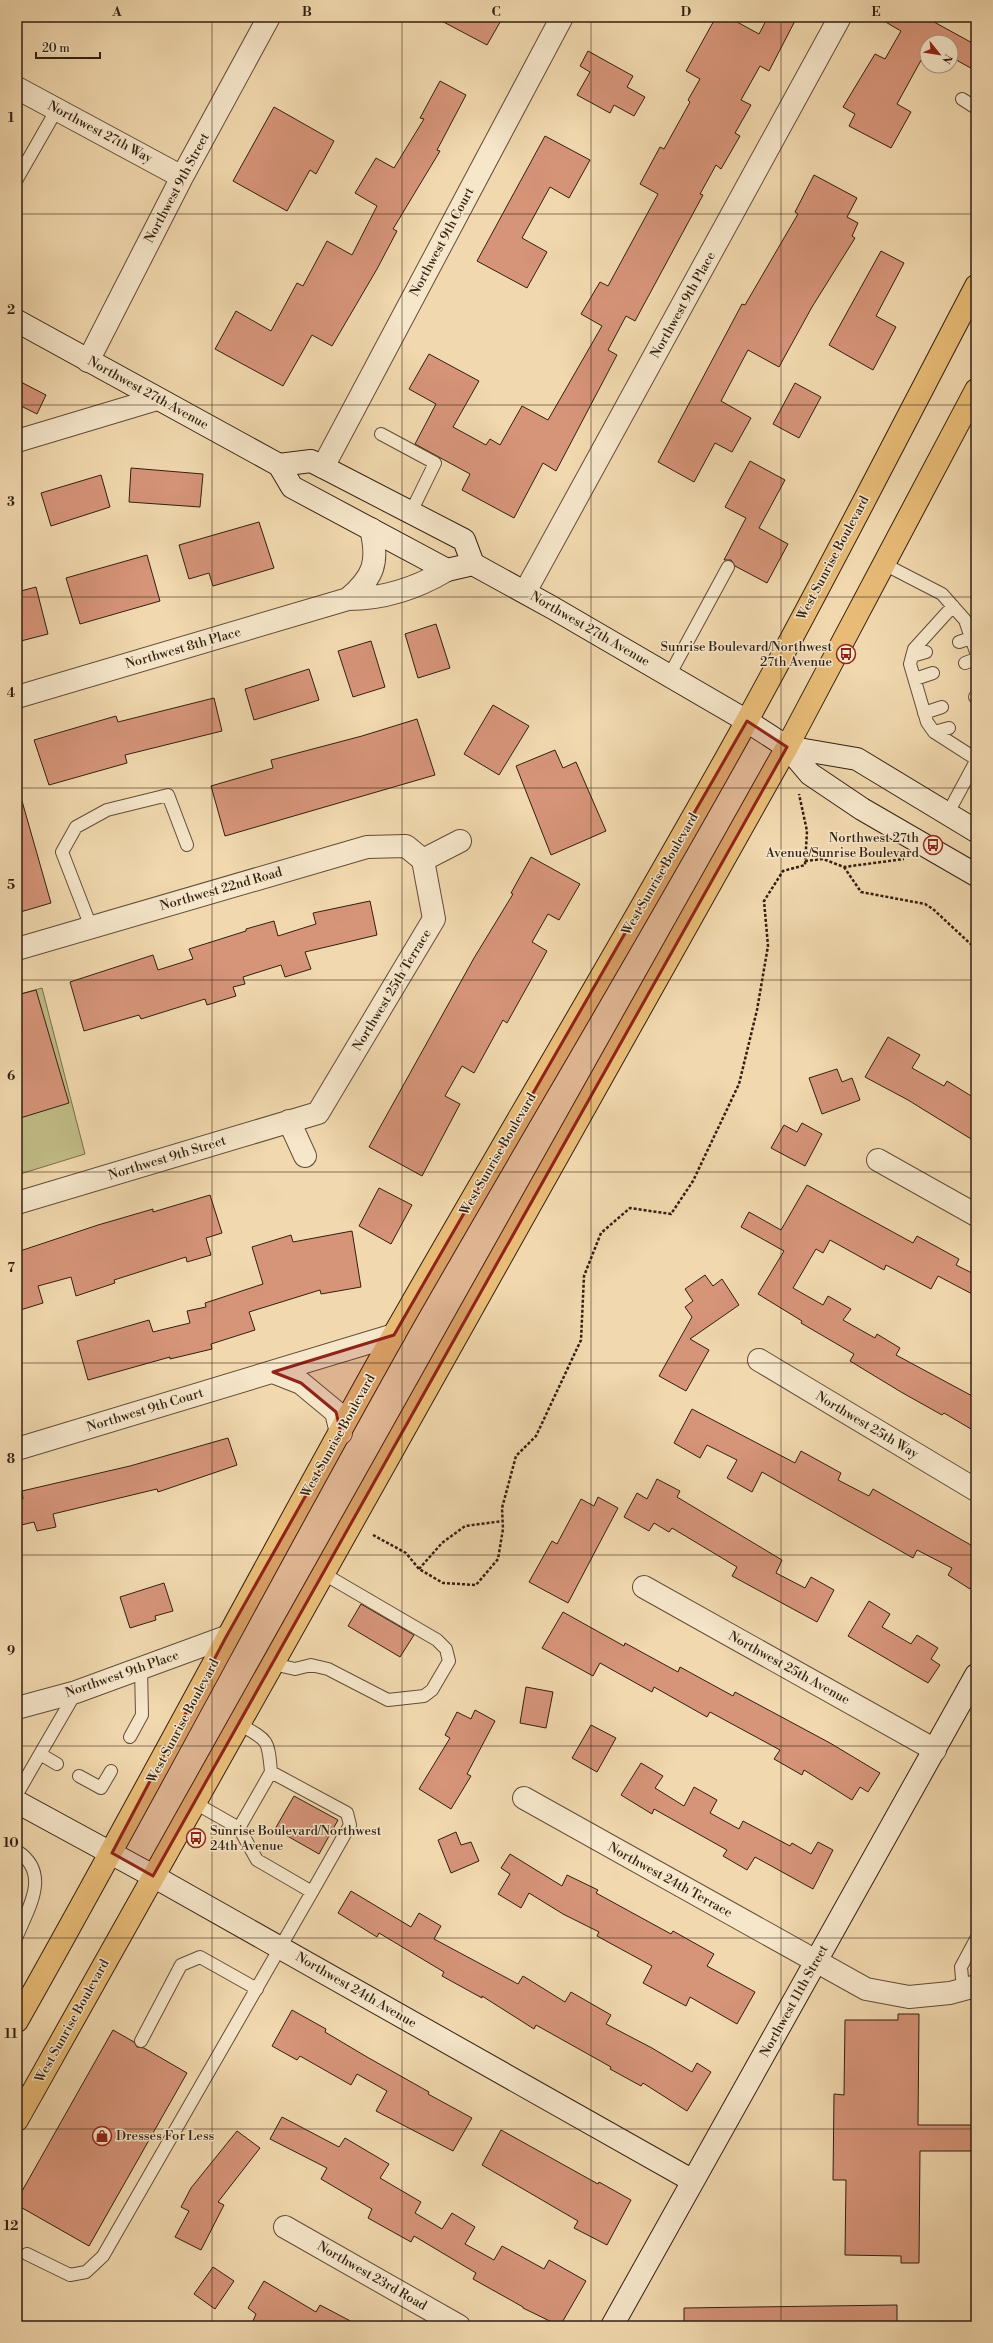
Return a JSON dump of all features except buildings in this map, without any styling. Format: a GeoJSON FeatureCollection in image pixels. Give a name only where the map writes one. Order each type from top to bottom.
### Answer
{"type":"FeatureCollection","features":[{"type":"Feature","properties":{"kind":"main road","name":"West Sunrise Boulevard"},"geometry":{"type":"LineString","coordinates":[[17,2022],[112,1853],[195,1701],[226,1638],[394,1335],[747,721],[976,286]]}},
{"type":"Feature","properties":{"kind":"main road","name":"West Sunrise Boulevard"},"geometry":{"type":"LineString","coordinates":[[17,2120],[787,747],[976,390]]}},
{"type":"Feature","properties":{"kind":"street","name":"Northwest 9th Street"},"geometry":{"type":"LineString","coordinates":[[88,361],[182,177],[269,17]]}},
{"type":"Feature","properties":{"kind":"street","name":"Northwest 9th Court"},"geometry":{"type":"LineString","coordinates":[[323,467],[562,17]]}},
{"type":"Feature","properties":{"kind":"street","name":"Northwest 9th Place"},"geometry":{"type":"LineString","coordinates":[[526,592],[840,17]]}},
{"type":"Feature","properties":{"kind":"street","name":"Northwest 27th Way"},"geometry":{"type":"LineString","coordinates":[[17,88],[182,177]]}},
{"type":"Feature","properties":{"kind":"street","name":"Northwest 27th Avenue"},"geometry":{"type":"LineString","coordinates":[[17,321],[279,465]]}},
{"type":"Feature","properties":{"kind":"street"},"geometry":{"type":"LineString","coordinates":[[17,441],[157,399]]}},
{"type":"Feature","properties":{"kind":"street"},"geometry":{"type":"LineString","coordinates":[[311,461],[323,467],[464,540],[473,564],[447,570],[292,487],[279,465],[311,461]]}},
{"type":"Feature","properties":{"kind":"street","name":"Northwest 8th Place"},"geometry":{"type":"LineString","coordinates":[[348,599],[370,578],[374,566],[374,543],[371,529]]}},
{"type":"Feature","properties":{"kind":"street","name":"Northwest 27th Avenue"},"geometry":{"type":"LineString","coordinates":[[473,564],[526,592],[670,674],[747,721],[787,747],[810,774],[862,810],[976,875]]}},
{"type":"Feature","properties":{"kind":"street","name":"Northwest 8th Place"},"geometry":{"type":"LineString","coordinates":[[17,697],[348,599],[371,599],[424,583],[447,570]]}},
{"type":"Feature","properties":{"kind":"street","name":"Northwest 27th Avenue"},"geometry":{"type":"LineString","coordinates":[[787,747],[857,758],[975,830]]}},
{"type":"Feature","properties":{"kind":"street"},"geometry":{"type":"LineString","coordinates":[[423,860],[460,841]]}},
{"type":"Feature","properties":{"kind":"street","name":"Northwest 22nd Road"},"geometry":{"type":"LineString","coordinates":[[17,949],[367,847],[406,846],[423,860]]}},
{"type":"Feature","properties":{"kind":"street","name":"Northwest 25th Terrace"},"geometry":{"type":"LineString","coordinates":[[318,1113],[434,919],[423,860]]}},
{"type":"Feature","properties":{"kind":"street","name":"Northwest 9th Street"},"geometry":{"type":"LineString","coordinates":[[17,1202],[318,1113]]}},
{"type":"Feature","properties":{"kind":"street"},"geometry":{"type":"LineString","coordinates":[[289,1122],[305,1156]]}},
{"type":"Feature","properties":{"kind":"street"},"geometry":{"type":"LineString","coordinates":[[878,1160],[976,1215]]}},
{"type":"Feature","properties":{"kind":"street","name":"Northwest 9th Court"},"geometry":{"type":"LineString","coordinates":[[17,1449],[394,1335]]}},
{"type":"Feature","properties":{"kind":"street","name":"Northwest 25th Way"},"geometry":{"type":"LineString","coordinates":[[759,1360],[976,1490]]}},
{"type":"Feature","properties":{"kind":"street"},"geometry":{"type":"LineString","coordinates":[[273,1372],[301,1383],[336,1412],[341,1432]]}},
{"type":"Feature","properties":{"kind":"street","name":"Northwest 25th Avenue"},"geometry":{"type":"LineString","coordinates":[[644,1587],[935,1750]]}},
{"type":"Feature","properties":{"kind":"street","name":"Northwest 9th Place"},"geometry":{"type":"LineString","coordinates":[[17,1708],[76,1692],[141,1667],[226,1638]]}},
{"type":"Feature","properties":{"kind":"street","name":"Northwest 11th Street"},"geometry":{"type":"LineString","coordinates":[[612,2326],[935,1750],[973,1688]]}},
{"type":"Feature","properties":{"kind":"street","name":"Northwest 24th Terrace"},"geometry":{"type":"LineString","coordinates":[[524,1798],[816,1961]]}},
{"type":"Feature","properties":{"kind":"street","name":"Northwest 24th Avenue"},"geometry":{"type":"LineString","coordinates":[[17,1802],[112,1853],[693,2181]]}},
{"type":"Feature","properties":{"kind":"street"},"geometry":{"type":"LineString","coordinates":[[816,1961],[866,1989],[909,1997],[950,1993],[970,1988]]}},
{"type":"Feature","properties":{"kind":"street","name":"Northwest 23rd Road"},"geometry":{"type":"LineString","coordinates":[[285,2227],[459,2326]]}},
{"type":"Feature","properties":{"kind":"lane"},"geometry":{"type":"LineString","coordinates":[[962,99],[976,108]]}},
{"type":"Feature","properties":{"kind":"lane"},"geometry":{"type":"LineString","coordinates":[[17,179],[57,110]]}},
{"type":"Feature","properties":{"kind":"lane"},"geometry":{"type":"LineString","coordinates":[[381,434],[435,463],[411,512]]}},
{"type":"Feature","properties":{"kind":"lane"},"geometry":{"type":"LineString","coordinates":[[884,564],[942,594],[965,620],[976,652]]}},
{"type":"Feature","properties":{"kind":"lane"},"geometry":{"type":"LineString","coordinates":[[670,674],[728,567]]}},
{"type":"Feature","properties":{"kind":"lane"},"geometry":{"type":"LineString","coordinates":[[948,814],[976,760],[934,732],[924,713],[910,664],[914,649],[953,606]]}},
{"type":"Feature","properties":{"kind":"lane"},"geometry":{"type":"LineString","coordinates":[[958,642],[971,638]]}},
{"type":"Feature","properties":{"kind":"lane"},"geometry":{"type":"LineString","coordinates":[[912,656],[926,652]]}},
{"type":"Feature","properties":{"kind":"lane"},"geometry":{"type":"LineString","coordinates":[[915,679],[933,673]]}},
{"type":"Feature","properties":{"kind":"lane"},"geometry":{"type":"LineString","coordinates":[[924,713],[942,707]]}},
{"type":"Feature","properties":{"kind":"lane"},"geometry":{"type":"LineString","coordinates":[[934,732],[949,728]]}},
{"type":"Feature","properties":{"kind":"lane"},"geometry":{"type":"LineString","coordinates":[[91,927],[62,852],[76,827],[107,810],[168,795],[186,845]]}},
{"type":"Feature","properties":{"kind":"lane"},"geometry":{"type":"LineString","coordinates":[[273,1664],[294,1669],[311,1665],[328,1668],[388,1700],[424,1696],[432,1690],[449,1661],[446,1649],[436,1640],[324,1574]]}},
{"type":"Feature","properties":{"kind":"lane"},"geometry":{"type":"LineString","coordinates":[[130,1737],[142,1715],[141,1667]]}},
{"type":"Feature","properties":{"kind":"lane"},"geometry":{"type":"LineString","coordinates":[[17,1794],[76,1692]]}},
{"type":"Feature","properties":{"kind":"lane"},"geometry":{"type":"LineString","coordinates":[[238,1828],[271,1772],[269,1745],[263,1737],[239,1724]]}},
{"type":"Feature","properties":{"kind":"lane"},"geometry":{"type":"LineString","coordinates":[[40,1754],[57,1764]]}},
{"type":"Feature","properties":{"kind":"lane"},"geometry":{"type":"LineString","coordinates":[[79,1776],[101,1788],[111,1771]]}},
{"type":"Feature","properties":{"kind":"lane"},"geometry":{"type":"LineString","coordinates":[[27,2254],[70,2275],[86,2272],[103,2256],[350,1826],[347,1813],[271,1772]]}},
{"type":"Feature","properties":{"kind":"lane"},"geometry":{"type":"LineString","coordinates":[[195,1803],[238,1828],[256,1860],[312,1892]]}},
{"type":"Feature","properties":{"kind":"lane"},"geometry":{"type":"LineString","coordinates":[[17,1851],[25,1856],[36,1872],[34,1893],[17,1936]]}},
{"type":"Feature","properties":{"kind":"lane"},"geometry":{"type":"LineString","coordinates":[[970,1988],[961,1967],[976,1939]]}},
{"type":"Feature","properties":{"kind":"lane"},"geometry":{"type":"LineString","coordinates":[[141,2041],[181,1965],[200,1957],[257,1989]]}},
{"type":"Feature","properties":{"kind":"path"},"geometry":{"type":"LineString","coordinates":[[373,1535],[406,1553],[419,1569],[443,1583],[476,1586],[498,1559],[503,1521],[502,1508],[516,1456],[536,1436],[581,1340],[584,1276],[601,1234],[630,1208],[671,1214],[693,1181],[739,1084],[757,1010],[768,946],[764,902],[783,871],[805,865],[807,831],[799,794]]}},
{"type":"Feature","properties":{"kind":"path"},"geometry":{"type":"LineString","coordinates":[[805,861],[823,859],[844,866],[906,858]]}},
{"type":"Feature","properties":{"kind":"path"},"geometry":{"type":"LineString","coordinates":[[844,866],[861,892],[925,904],[933,909],[976,949]]}},
{"type":"Feature","properties":{"kind":"path"},"geometry":{"type":"LineString","coordinates":[[419,1569],[442,1543],[465,1526],[503,1521]]}},
{"type":"Feature","properties":{"kind":"highlighted area"},"geometry":{"type":"Polygon","coordinates":[[[747,721],[787,747],[153,1876],[112,1853],[226,1637],[341,1433],[336,1412],[301,1383],[273,1372],[394,1335],[747,721]]]}},
{"type":"Feature","properties":{"kind":"shaded area"},"geometry":{"type":"Polygon","coordinates":[[[42,988],[85,1154],[17,1175],[17,995],[42,988]]]}},
{"type":"Feature","properties":{"kind":"place","name":"Sunrise Boulevard/Northwest 27th Avenue"},"geometry":{"type":"Point","coordinates":[846,654]}},
{"type":"Feature","properties":{"kind":"place","name":"Northwest 27th Avenue/Sunrise Boulevard"},"geometry":{"type":"Point","coordinates":[933,845]}},
{"type":"Feature","properties":{"kind":"place","name":"Sunrise Boulevard/Northwest 24th Avenue"},"geometry":{"type":"Point","coordinates":[196,1838]}},
{"type":"Feature","properties":{"kind":"place","name":"Dresses For Less"},"geometry":{"type":"Point","coordinates":[102,2136]}}]}
